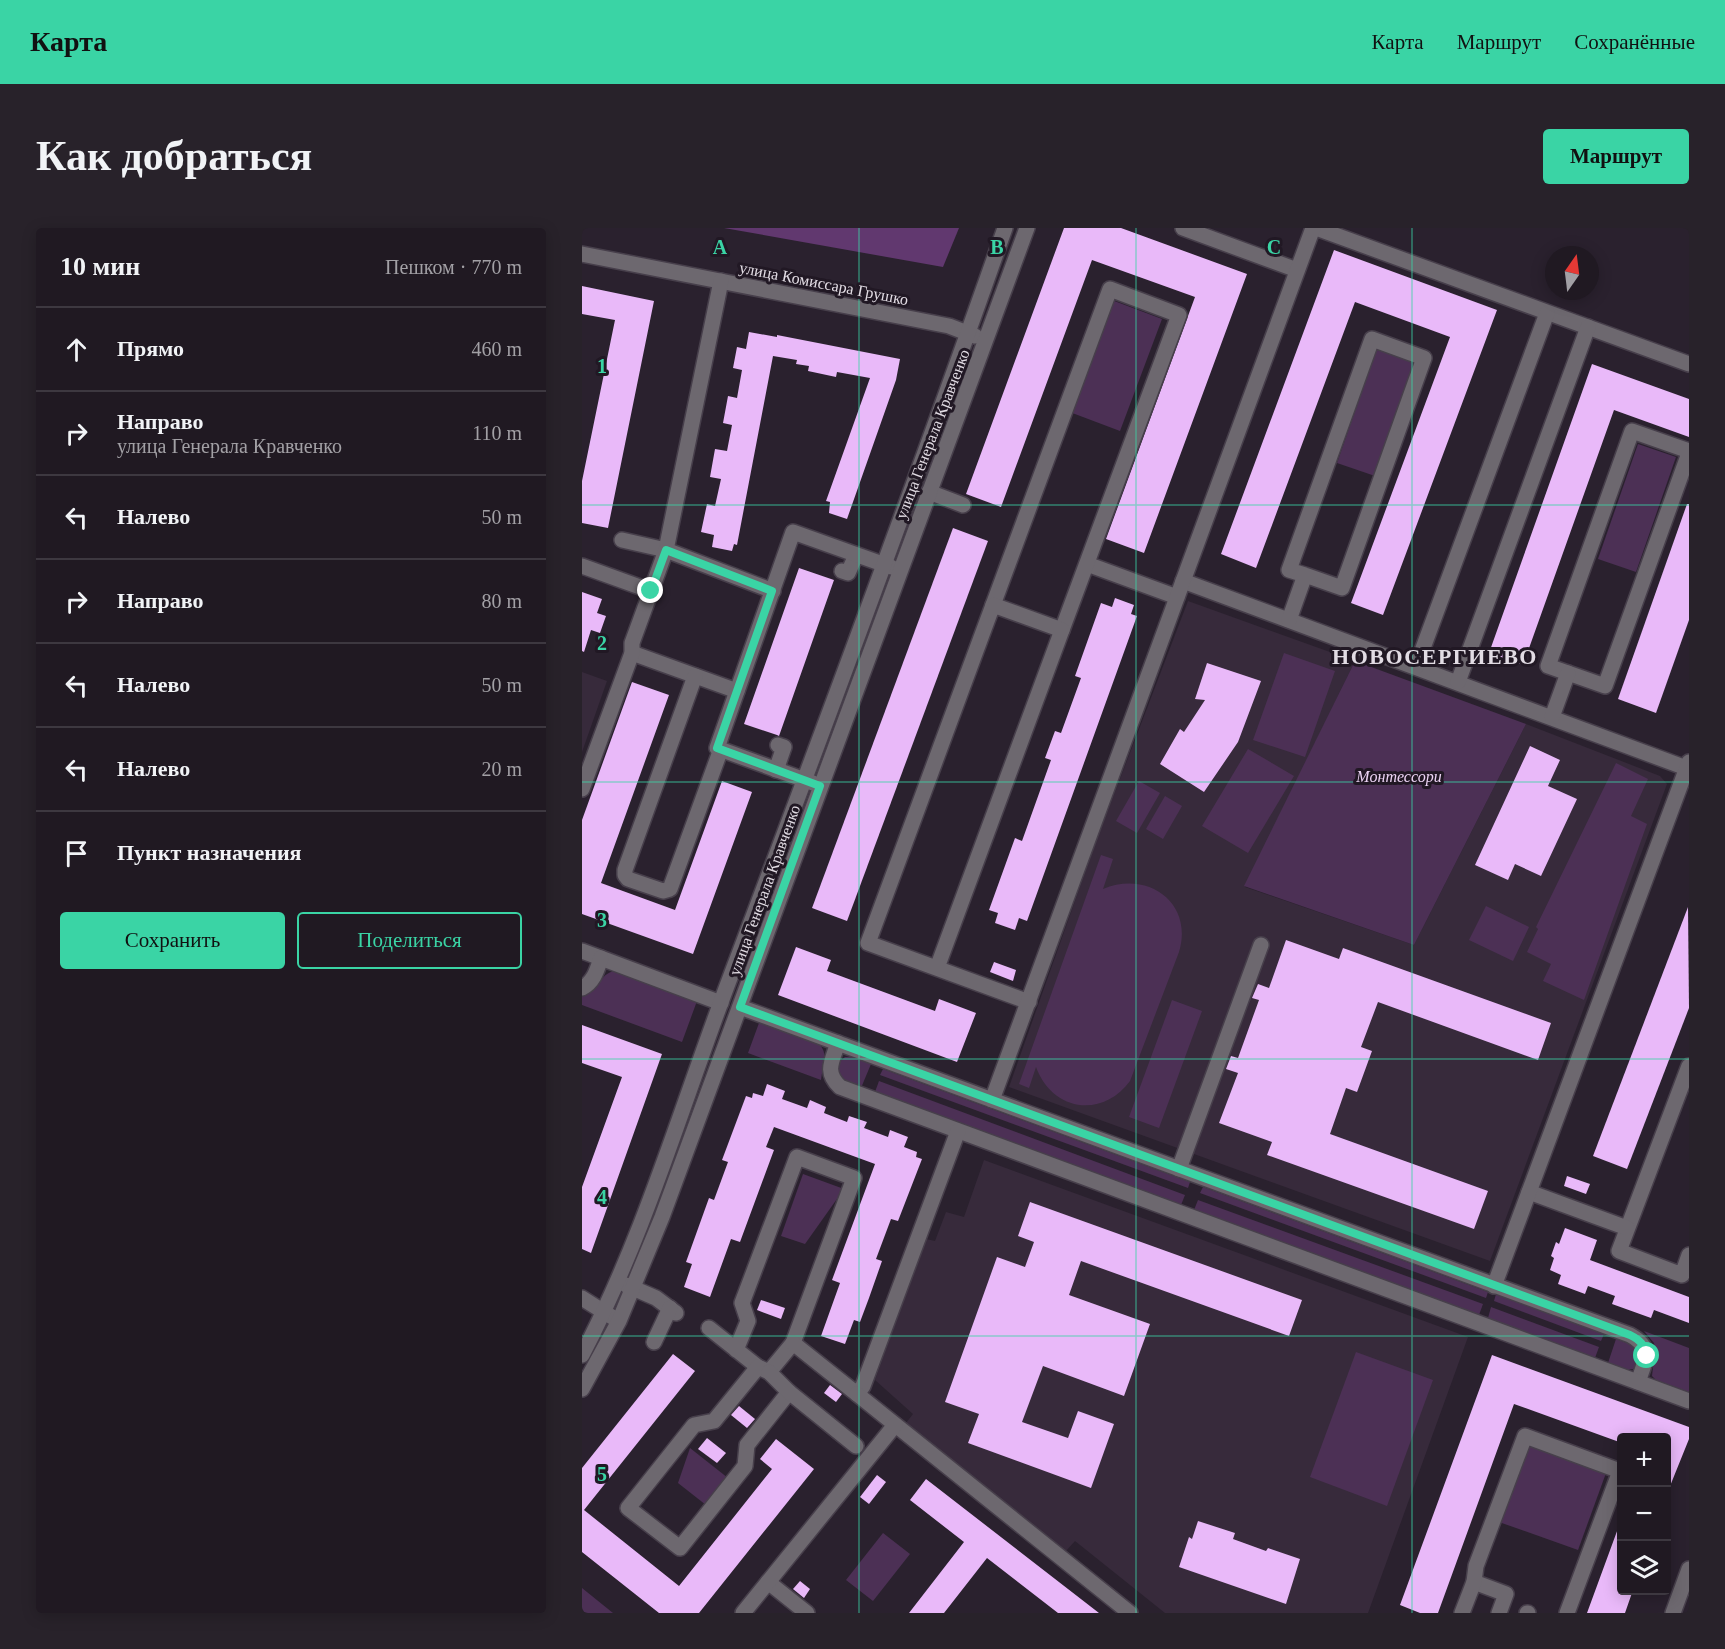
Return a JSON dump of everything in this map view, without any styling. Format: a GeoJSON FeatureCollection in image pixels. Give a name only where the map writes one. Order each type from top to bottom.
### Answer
{"type":"FeatureCollection","features":[{"type":"Feature","properties":{"kind":"street","name":"улица Генерала Кравченко"},"geometry":{"type":"LineString","coordinates":[[582,1355],[604,1313],[646,1211],[721,1002],[884,565],[1005,228]]}},
{"type":"Feature","properties":{"kind":"street","name":"улица Генерала Кравченко"},"geometry":{"type":"LineString","coordinates":[[582,1389],[620,1321],[634,1288],[1027,228]]}},
{"type":"Feature","properties":{"kind":"street"},"geometry":{"type":"LineString","coordinates":[[1183,228],[1297,270]]}},
{"type":"Feature","properties":{"kind":"street"},"geometry":{"type":"LineString","coordinates":[[992,1100],[1314,228],[1689,364]]}},
{"type":"Feature","properties":{"kind":"street","name":"улица Комиссара Грушко"},"geometry":{"type":"LineString","coordinates":[[582,254],[949,326],[986,340]]}},
{"type":"Feature","properties":{"kind":"street"},"geometry":{"type":"LineString","coordinates":[[582,789],[632,653],[632,643],[666,550],[721,281]]}},
{"type":"Feature","properties":{"kind":"street"},"geometry":{"type":"LineString","coordinates":[[937,968],[1179,315],[1110,289],[868,943],[1029,1002]]}},
{"type":"Feature","properties":{"kind":"street"},"geometry":{"type":"LineString","coordinates":[[1416,667],[1547,313]]}},
{"type":"Feature","properties":{"kind":"street"},"geometry":{"type":"LineString","coordinates":[[1458,682],[1588,327]]}},
{"type":"Feature","properties":{"kind":"street"},"geometry":{"type":"LineString","coordinates":[[1372,339],[1424,358],[1342,588],[1305,575],[1289,570],[1372,339]]}},
{"type":"Feature","properties":{"kind":"street"},"geometry":{"type":"LineString","coordinates":[[1632,431],[1689,452],[1605,686],[1568,673],[1548,666],[1632,431]]}},
{"type":"Feature","properties":{"kind":"street"},"geometry":{"type":"LineString","coordinates":[[929,492],[963,505]]}},
{"type":"Feature","properties":{"kind":"street"},"geometry":{"type":"LineString","coordinates":[[820,786],[717,748],[772,591],[794,532],[900,570]]}},
{"type":"Feature","properties":{"kind":"street"},"geometry":{"type":"LineString","coordinates":[[622,540],[666,550],[772,591]]}},
{"type":"Feature","properties":{"kind":"street"},"geometry":{"type":"LineString","coordinates":[[842,571],[848,573],[856,555]]}},
{"type":"Feature","properties":{"kind":"street"},"geometry":{"type":"LineString","coordinates":[[1086,564],[1177,597]]}},
{"type":"Feature","properties":{"kind":"street"},"geometry":{"type":"LineString","coordinates":[[582,566],[651,591]]}},
{"type":"Feature","properties":{"kind":"street"},"geometry":{"type":"LineString","coordinates":[[1289,620],[1305,575]]}},
{"type":"Feature","properties":{"kind":"street"},"geometry":{"type":"LineString","coordinates":[[1183,581],[1688,766],[1494,1286]]}},
{"type":"Feature","properties":{"kind":"street"},"geometry":{"type":"LineString","coordinates":[[993,605],[1062,630]]}},
{"type":"Feature","properties":{"kind":"street"},"geometry":{"type":"LineString","coordinates":[[632,653],[737,691]]}},
{"type":"Feature","properties":{"kind":"street"},"geometry":{"type":"LineString","coordinates":[[1552,717],[1568,673]]}},
{"type":"Feature","properties":{"kind":"street"},"geometry":{"type":"LineString","coordinates":[[695,676],[625,870],[628,879],[663,891],[670,889],[721,749]]}},
{"type":"Feature","properties":{"kind":"street"},"geometry":{"type":"LineString","coordinates":[[776,770],[784,747],[778,745]]}},
{"type":"Feature","properties":{"kind":"street"},"geometry":{"type":"LineString","coordinates":[[1179,1169],[1261,945]]}},
{"type":"Feature","properties":{"kind":"street"},"geometry":{"type":"LineString","coordinates":[[582,951],[721,1002]]}},
{"type":"Feature","properties":{"kind":"street"},"geometry":{"type":"LineString","coordinates":[[582,988],[588,986],[601,958]]}},
{"type":"Feature","properties":{"kind":"street"},"geometry":{"type":"LineString","coordinates":[[740,1007],[1640,1340],[1647,1356],[1638,1382]]}},
{"type":"Feature","properties":{"kind":"street"},"geometry":{"type":"LineString","coordinates":[[838,1043],[830,1069],[832,1080],[840,1087],[1689,1401]]}},
{"type":"Feature","properties":{"kind":"street"},"geometry":{"type":"LineString","coordinates":[[1689,1066],[1619,1251],[1682,1275],[1689,1255]]}},
{"type":"Feature","properties":{"kind":"street"},"geometry":{"type":"LineString","coordinates":[[857,1394],[868,1377],[958,1131]]}},
{"type":"Feature","properties":{"kind":"street"},"geometry":{"type":"LineString","coordinates":[[736,1350],[748,1322],[742,1303],[797,1157],[854,1178],[793,1343],[763,1370],[714,1421],[694,1425],[628,1508],[680,1548],[745,1466],[747,1445],[789,1392]]}},
{"type":"Feature","properties":{"kind":"street"},"geometry":{"type":"LineString","coordinates":[[1529,1192],[1628,1228]]}},
{"type":"Feature","properties":{"kind":"street"},"geometry":{"type":"LineString","coordinates":[[618,1281],[656,1299],[673,1311],[654,1341]]}},
{"type":"Feature","properties":{"kind":"street"},"geometry":{"type":"LineString","coordinates":[[582,1298],[620,1321]]}},
{"type":"Feature","properties":{"kind":"street"},"geometry":{"type":"LineString","coordinates":[[709,1328],[856,1446]]}},
{"type":"Feature","properties":{"kind":"street"},"geometry":{"type":"LineString","coordinates":[[793,1343],[1130,1613]]}},
{"type":"Feature","properties":{"kind":"street"},"geometry":{"type":"LineString","coordinates":[[743,1613],[895,1425]]}},
{"type":"Feature","properties":{"kind":"street"},"geometry":{"type":"LineString","coordinates":[[1462,1613],[1474,1582],[1476,1566],[1525,1436],[1620,1471],[1567,1613]]}},
{"type":"Feature","properties":{"kind":"street"},"geometry":{"type":"LineString","coordinates":[[1673,1613],[1689,1569]]}},
{"type":"Feature","properties":{"kind":"street"},"geometry":{"type":"LineString","coordinates":[[768,1582],[807,1613]]}},
{"type":"Feature","properties":{"kind":"street"},"geometry":{"type":"LineString","coordinates":[[1474,1582],[1506,1594],[1499,1613]]}},
{"type":"Feature","properties":{"kind":"shaded area"},"geometry":{"type":"Polygon","coordinates":[[[724,228],[959,228],[943,267],[724,228]]]}},
{"type":"Feature","properties":{"kind":"shaded area"},"geometry":{"type":"Polygon","coordinates":[[[1188,601],[1355,661],[1245,887],[1414,945],[1526,724],[1660,776],[1667,784],[1490,1261],[1009,1087],[1097,839],[1188,601]]]}},
{"type":"Feature","properties":{"kind":"shaded area"},"geometry":{"type":"Polygon","coordinates":[[[582,672],[607,681],[582,752],[582,672]]]}},
{"type":"Feature","properties":{"kind":"shaded area"},"geometry":{"type":"Polygon","coordinates":[[[984,1160],[1468,1337],[1368,1613],[1165,1613],[1075,1541],[1066,1551],[906,1423],[913,1414],[875,1380],[926,1239],[935,1241],[946,1212],[964,1217],[984,1160]]]}},
{"type":"Feature","properties":{"kind":"green space"},"geometry":{"type":"Polygon","coordinates":[[[1109,299],[1162,319],[1120,431],[1067,411],[1109,299]]]}},
{"type":"Feature","properties":{"kind":"green space"},"geometry":{"type":"Polygon","coordinates":[[[1377,348],[1415,361],[1375,476],[1337,463],[1377,348]]]}},
{"type":"Feature","properties":{"kind":"green space"},"geometry":{"type":"Polygon","coordinates":[[[1638,444],[1676,457],[1636,572],[1598,559],[1638,444]]]}},
{"type":"Feature","properties":{"kind":"green space"},"geometry":{"type":"Polygon","coordinates":[[[1284,653],[1335,671],[1305,757],[1253,740],[1284,653]]]}},
{"type":"Feature","properties":{"kind":"green space","name":"Монтессори"},"geometry":{"type":"Polygon","coordinates":[[[1355,661],[1526,724],[1414,945],[1244,886],[1355,661]]]}},
{"type":"Feature","properties":{"kind":"green space"},"geometry":{"type":"Polygon","coordinates":[[[1248,749],[1294,776],[1248,853],[1202,826],[1248,749]]]}},
{"type":"Feature","properties":{"kind":"green space"},"geometry":{"type":"Polygon","coordinates":[[[1616,763],[1648,779],[1631,816],[1647,824],[1584,1000],[1543,981],[1551,964],[1527,952],[1538,929],[1536,927],[1616,763]]]}},
{"type":"Feature","properties":{"kind":"green space"},"geometry":{"type":"Polygon","coordinates":[[[1139,781],[1160,793],[1137,833],[1116,821],[1139,781]]]}},
{"type":"Feature","properties":{"kind":"green space"},"geometry":{"type":"Polygon","coordinates":[[[1165,796],[1182,806],[1163,839],[1146,829],[1165,796]]]}},
{"type":"Feature","properties":{"kind":"green space"},"geometry":{"type":"Polygon","coordinates":[[[1101,855],[1113,859],[1103,889],[1120,884],[1150,887],[1173,905],[1180,918],[1182,934],[1179,952],[1130,1081],[1119,1093],[1106,1101],[1092,1105],[1078,1105],[1065,1101],[1054,1093],[1043,1082],[1036,1067],[1029,1088],[1019,1084],[1101,855]]]}},
{"type":"Feature","properties":{"kind":"green space"},"geometry":{"type":"Polygon","coordinates":[[[1486,906],[1529,927],[1513,961],[1469,940],[1486,906]]]}},
{"type":"Feature","properties":{"kind":"green space"},"geometry":{"type":"Polygon","coordinates":[[[615,971],[697,1001],[682,1042],[582,1005],[582,997],[592,991],[606,975],[615,971]]]}},
{"type":"Feature","properties":{"kind":"green space"},"geometry":{"type":"Polygon","coordinates":[[[1172,1000],[1202,1011],[1159,1128],[1129,1117],[1172,1000]]]}},
{"type":"Feature","properties":{"kind":"green space"},"geometry":{"type":"Polygon","coordinates":[[[759,1023],[820,1045],[825,1057],[821,1080],[748,1053],[759,1023]]]}},
{"type":"Feature","properties":{"kind":"green space"},"geometry":{"type":"Polygon","coordinates":[[[845,1057],[852,1057],[871,1064],[861,1088],[843,1081],[837,1070],[839,1062],[845,1057]]]}},
{"type":"Feature","properties":{"kind":"green space"},"geometry":{"type":"Polygon","coordinates":[[[883,1069],[1190,1182],[1188,1188],[880,1075],[883,1069]]]}},
{"type":"Feature","properties":{"kind":"green space"},"geometry":{"type":"Polygon","coordinates":[[[879,1081],[1185,1195],[1181,1205],[875,1092],[879,1081]]]}},
{"type":"Feature","properties":{"kind":"green space"},"geometry":{"type":"Polygon","coordinates":[[[803,1174],[844,1189],[805,1244],[781,1236],[803,1174]]]}},
{"type":"Feature","properties":{"kind":"green space"},"geometry":{"type":"Polygon","coordinates":[[[1203,1187],[1488,1292],[1486,1298],[1200,1193],[1203,1187]]]}},
{"type":"Feature","properties":{"kind":"green space"},"geometry":{"type":"Polygon","coordinates":[[[1198,1200],[1483,1304],[1479,1315],[1194,1210],[1198,1200]]]}},
{"type":"Feature","properties":{"kind":"green space"},"geometry":{"type":"Polygon","coordinates":[[[1496,1294],[1604,1334],[1601,1341],[1494,1301],[1496,1294]]]}},
{"type":"Feature","properties":{"kind":"green space"},"geometry":{"type":"Polygon","coordinates":[[[1491,1307],[1599,1347],[1595,1358],[1488,1318],[1491,1307]]]}},
{"type":"Feature","properties":{"kind":"green space"},"geometry":{"type":"Polygon","coordinates":[[[1644,1331],[1689,1348],[1689,1392],[1656,1380],[1652,1376],[1654,1343],[1644,1331]]]}},
{"type":"Feature","properties":{"kind":"green space"},"geometry":{"type":"Polygon","coordinates":[[[1616,1339],[1640,1350],[1637,1365],[1633,1369],[1627,1370],[1608,1363],[1616,1339]]]}},
{"type":"Feature","properties":{"kind":"green space"},"geometry":{"type":"Polygon","coordinates":[[[1356,1352],[1433,1380],[1387,1506],[1310,1477],[1356,1352]]]}},
{"type":"Feature","properties":{"kind":"green space"},"geometry":{"type":"Polygon","coordinates":[[[1527,1444],[1606,1473],[1578,1550],[1499,1522],[1527,1444]]]}},
{"type":"Feature","properties":{"kind":"green space"},"geometry":{"type":"Polygon","coordinates":[[[690,1448],[728,1478],[706,1505],[678,1483],[690,1448]]]}},
{"type":"Feature","properties":{"kind":"green space"},"geometry":{"type":"Polygon","coordinates":[[[883,1533],[910,1554],[873,1601],[846,1580],[883,1533]]]}},
{"type":"Feature","properties":{"kind":"green space"},"geometry":{"type":"Polygon","coordinates":[[[582,1588],[613,1613],[582,1613],[582,1588]]]}},
{"type":"Feature","properties":{"kind":"building"},"geometry":{"type":"Polygon","coordinates":[[[1064,228],[1121,228],[1247,274],[1144,553],[1106,539],[1195,297],[1092,260],[1001,507],[966,494],[1064,228]]]}},
{"type":"Feature","properties":{"kind":"building"},"geometry":{"type":"Polygon","coordinates":[[[1334,250],[1497,310],[1383,615],[1351,603],[1450,337],[1355,302],[1256,568],[1221,554],[1334,250]]]}},
{"type":"Feature","properties":{"kind":"building"},"geometry":{"type":"Polygon","coordinates":[[[582,286],[654,301],[608,528],[582,523],[582,481],[615,320],[582,314],[582,286]]]}},
{"type":"Feature","properties":{"kind":"building"},"geometry":{"type":"Polygon","coordinates":[[[749,332],[777,337],[777,335],[900,359],[896,380],[847,519],[829,513],[830,502],[826,501],[870,378],[837,372],[836,377],[808,371],[809,366],[796,364],[797,360],[773,356],[737,545],[734,544],[732,551],[712,547],[714,535],[701,532],[707,504],[715,506],[721,479],[710,477],[715,449],[727,451],[732,425],[723,423],[728,396],[737,398],[742,370],[733,368],[737,347],[746,349],[749,332]]]}},
{"type":"Feature","properties":{"kind":"building"},"geometry":{"type":"Polygon","coordinates":[[[1592,364],[1689,399],[1689,437],[1614,410],[1523,665],[1489,653],[1592,364]]]}},
{"type":"Feature","properties":{"kind":"building"},"geometry":{"type":"Polygon","coordinates":[[[1687,504],[1689,504],[1689,620],[1656,713],[1618,699],[1687,504]]]}},
{"type":"Feature","properties":{"kind":"building"},"geometry":{"type":"Polygon","coordinates":[[[953,528],[988,541],[847,921],[812,908],[953,528]]]}},
{"type":"Feature","properties":{"kind":"building"},"geometry":{"type":"Polygon","coordinates":[[[799,568],[834,580],[779,736],[744,724],[799,568]]]}},
{"type":"Feature","properties":{"kind":"building"},"geometry":{"type":"Polygon","coordinates":[[[582,592],[602,599],[597,613],[606,616],[600,633],[591,630],[584,652],[582,651],[582,592]]]}},
{"type":"Feature","properties":{"kind":"building"},"geometry":{"type":"Polygon","coordinates":[[[1115,598],[1134,605],[1131,614],[1137,616],[1027,921],[1019,918],[1015,930],[995,923],[998,913],[989,910],[1015,838],[1022,841],[1051,760],[1045,758],[1055,731],[1061,733],[1081,678],[1075,676],[1101,603],[1112,607],[1115,598]]]}},
{"type":"Feature","properties":{"kind":"building"},"geometry":{"type":"Polygon","coordinates":[[[1207,663],[1261,681],[1238,742],[1204,792],[1160,764],[1180,729],[1184,732],[1205,700],[1195,699],[1207,663]]]}},
{"type":"Feature","properties":{"kind":"building"},"geometry":{"type":"Polygon","coordinates":[[[632,682],[669,695],[601,883],[675,910],[722,781],[752,792],[693,954],[582,914],[582,820],[632,682]]]}},
{"type":"Feature","properties":{"kind":"building"},"geometry":{"type":"Polygon","coordinates":[[[1530,746],[1560,760],[1548,786],[1577,799],[1541,876],[1515,864],[1508,880],[1475,865],[1530,746]]]}},
{"type":"Feature","properties":{"kind":"building"},"geometry":{"type":"Polygon","coordinates":[[[1688,907],[1689,1008],[1627,1169],[1593,1156],[1688,907]]]}},
{"type":"Feature","properties":{"kind":"building"},"geometry":{"type":"Polygon","coordinates":[[[1286,940],[1339,959],[1343,948],[1551,1023],[1538,1060],[1378,1002],[1361,1047],[1372,1051],[1357,1092],[1346,1088],[1330,1134],[1488,1191],[1474,1229],[1267,1155],[1272,1142],[1219,1123],[1238,1073],[1226,1069],[1231,1056],[1238,1058],[1259,1000],[1252,998],[1258,984],[1269,988],[1286,940]]]}},
{"type":"Feature","properties":{"kind":"building"},"geometry":{"type":"Polygon","coordinates":[[[796,947],[831,960],[827,971],[935,1011],[939,999],[976,1013],[957,1062],[778,995],[796,947]]]}},
{"type":"Feature","properties":{"kind":"building"},"geometry":{"type":"Polygon","coordinates":[[[994,962],[1016,970],[1013,981],[990,972],[994,962]]]}},
{"type":"Feature","properties":{"kind":"building"},"geometry":{"type":"Polygon","coordinates":[[[582,1025],[662,1054],[591,1253],[582,1249],[582,1187],[622,1077],[582,1063],[582,1025]]]}},
{"type":"Feature","properties":{"kind":"building"},"geometry":{"type":"Polygon","coordinates":[[[767,1084],[785,1091],[782,1099],[807,1108],[810,1100],[826,1107],[824,1113],[847,1122],[849,1116],[867,1122],[864,1128],[888,1137],[890,1130],[908,1137],[904,1147],[917,1152],[916,1157],[922,1159],[898,1221],[891,1219],[876,1259],[882,1261],[869,1298],[860,1322],[854,1320],[845,1344],[821,1336],[840,1283],[832,1280],[875,1164],[774,1127],[766,1147],[774,1150],[740,1242],[731,1239],[710,1297],[684,1287],[692,1264],[686,1262],[709,1198],[714,1200],[728,1162],[722,1160],[746,1096],[752,1098],[753,1093],[763,1096],[767,1084]]]}},
{"type":"Feature","properties":{"kind":"building"},"geometry":{"type":"Polygon","coordinates":[[[1567,1176],[1590,1184],[1586,1194],[1564,1186],[1567,1176]]]}},
{"type":"Feature","properties":{"kind":"building"},"geometry":{"type":"Polygon","coordinates":[[[1030,1202],[1302,1300],[1289,1336],[1081,1261],[1069,1295],[1150,1324],[1124,1396],[1043,1366],[1022,1422],[1068,1438],[1078,1411],[1114,1424],[1091,1488],[968,1443],[979,1414],[945,1402],[997,1257],[1025,1267],[1034,1242],[1018,1236],[1030,1202]]]}},
{"type":"Feature","properties":{"kind":"building"},"geometry":{"type":"Polygon","coordinates":[[[1565,1228],[1597,1240],[1590,1260],[1689,1297],[1689,1323],[1654,1310],[1651,1318],[1612,1304],[1615,1296],[1588,1286],[1585,1294],[1558,1284],[1561,1275],[1550,1270],[1554,1258],[1551,1256],[1565,1228]]]}},
{"type":"Feature","properties":{"kind":"building"},"geometry":{"type":"Polygon","coordinates":[[[761,1300],[785,1308],[781,1319],[757,1310],[761,1300]]]}},
{"type":"Feature","properties":{"kind":"building"},"geometry":{"type":"Polygon","coordinates":[[[673,1354],[695,1371],[584,1510],[679,1586],[772,1469],[760,1459],[776,1439],[814,1469],[699,1613],[659,1613],[582,1552],[582,1468],[673,1354]]]}},
{"type":"Feature","properties":{"kind":"building"},"geometry":{"type":"Polygon","coordinates":[[[1492,1355],[1689,1427],[1689,1439],[1671,1484],[1671,1433],[1617,1433],[1617,1441],[1514,1404],[1438,1613],[1420,1613],[1400,1605],[1492,1355]]]}},
{"type":"Feature","properties":{"kind":"building"},"geometry":{"type":"Polygon","coordinates":[[[830,1385],[842,1394],[836,1402],[824,1393],[830,1385]]]}},
{"type":"Feature","properties":{"kind":"building"},"geometry":{"type":"Polygon","coordinates":[[[739,1406],[755,1419],[747,1428],[731,1415],[739,1406]]]}},
{"type":"Feature","properties":{"kind":"building"},"geometry":{"type":"Polygon","coordinates":[[[707,1438],[726,1453],[717,1463],[698,1449],[707,1438]]]}},
{"type":"Feature","properties":{"kind":"building"},"geometry":{"type":"Polygon","coordinates":[[[877,1475],[886,1482],[869,1504],[860,1497],[877,1475]]]}},
{"type":"Feature","properties":{"kind":"building"},"geometry":{"type":"Polygon","coordinates":[[[926,1479],[1099,1613],[1058,1613],[987,1558],[944,1613],[909,1613],[964,1542],[910,1500],[926,1479]]]}},
{"type":"Feature","properties":{"kind":"building"},"geometry":{"type":"Polygon","coordinates":[[[1198,1521],[1235,1533],[1233,1539],[1266,1551],[1268,1548],[1300,1559],[1286,1604],[1179,1567],[1189,1537],[1192,1539],[1198,1521]]]}},
{"type":"Feature","properties":{"kind":"building"},"geometry":{"type":"Polygon","coordinates":[[[1617,1531],[1617,1595],[1631,1595],[1625,1613],[1587,1613],[1617,1531]]]}},
{"type":"Feature","properties":{"kind":"building"},"geometry":{"type":"Polygon","coordinates":[[[800,1581],[810,1589],[804,1598],[793,1589],[800,1581]]]}},
{"type":"Feature","properties":{"kind":"district","name":"НОВОСЕРГИЕВО"},"geometry":{"type":"Point","coordinates":[1435,656]}},
{"type":"Feature","properties":{"kind":"route"},"geometry":{"type":"LineString","coordinates":[[651,591],[666,550],[772,591],[717,748],[820,786],[740,1007],[1630,1335],[1640,1340],[1647,1356]]}}]}
